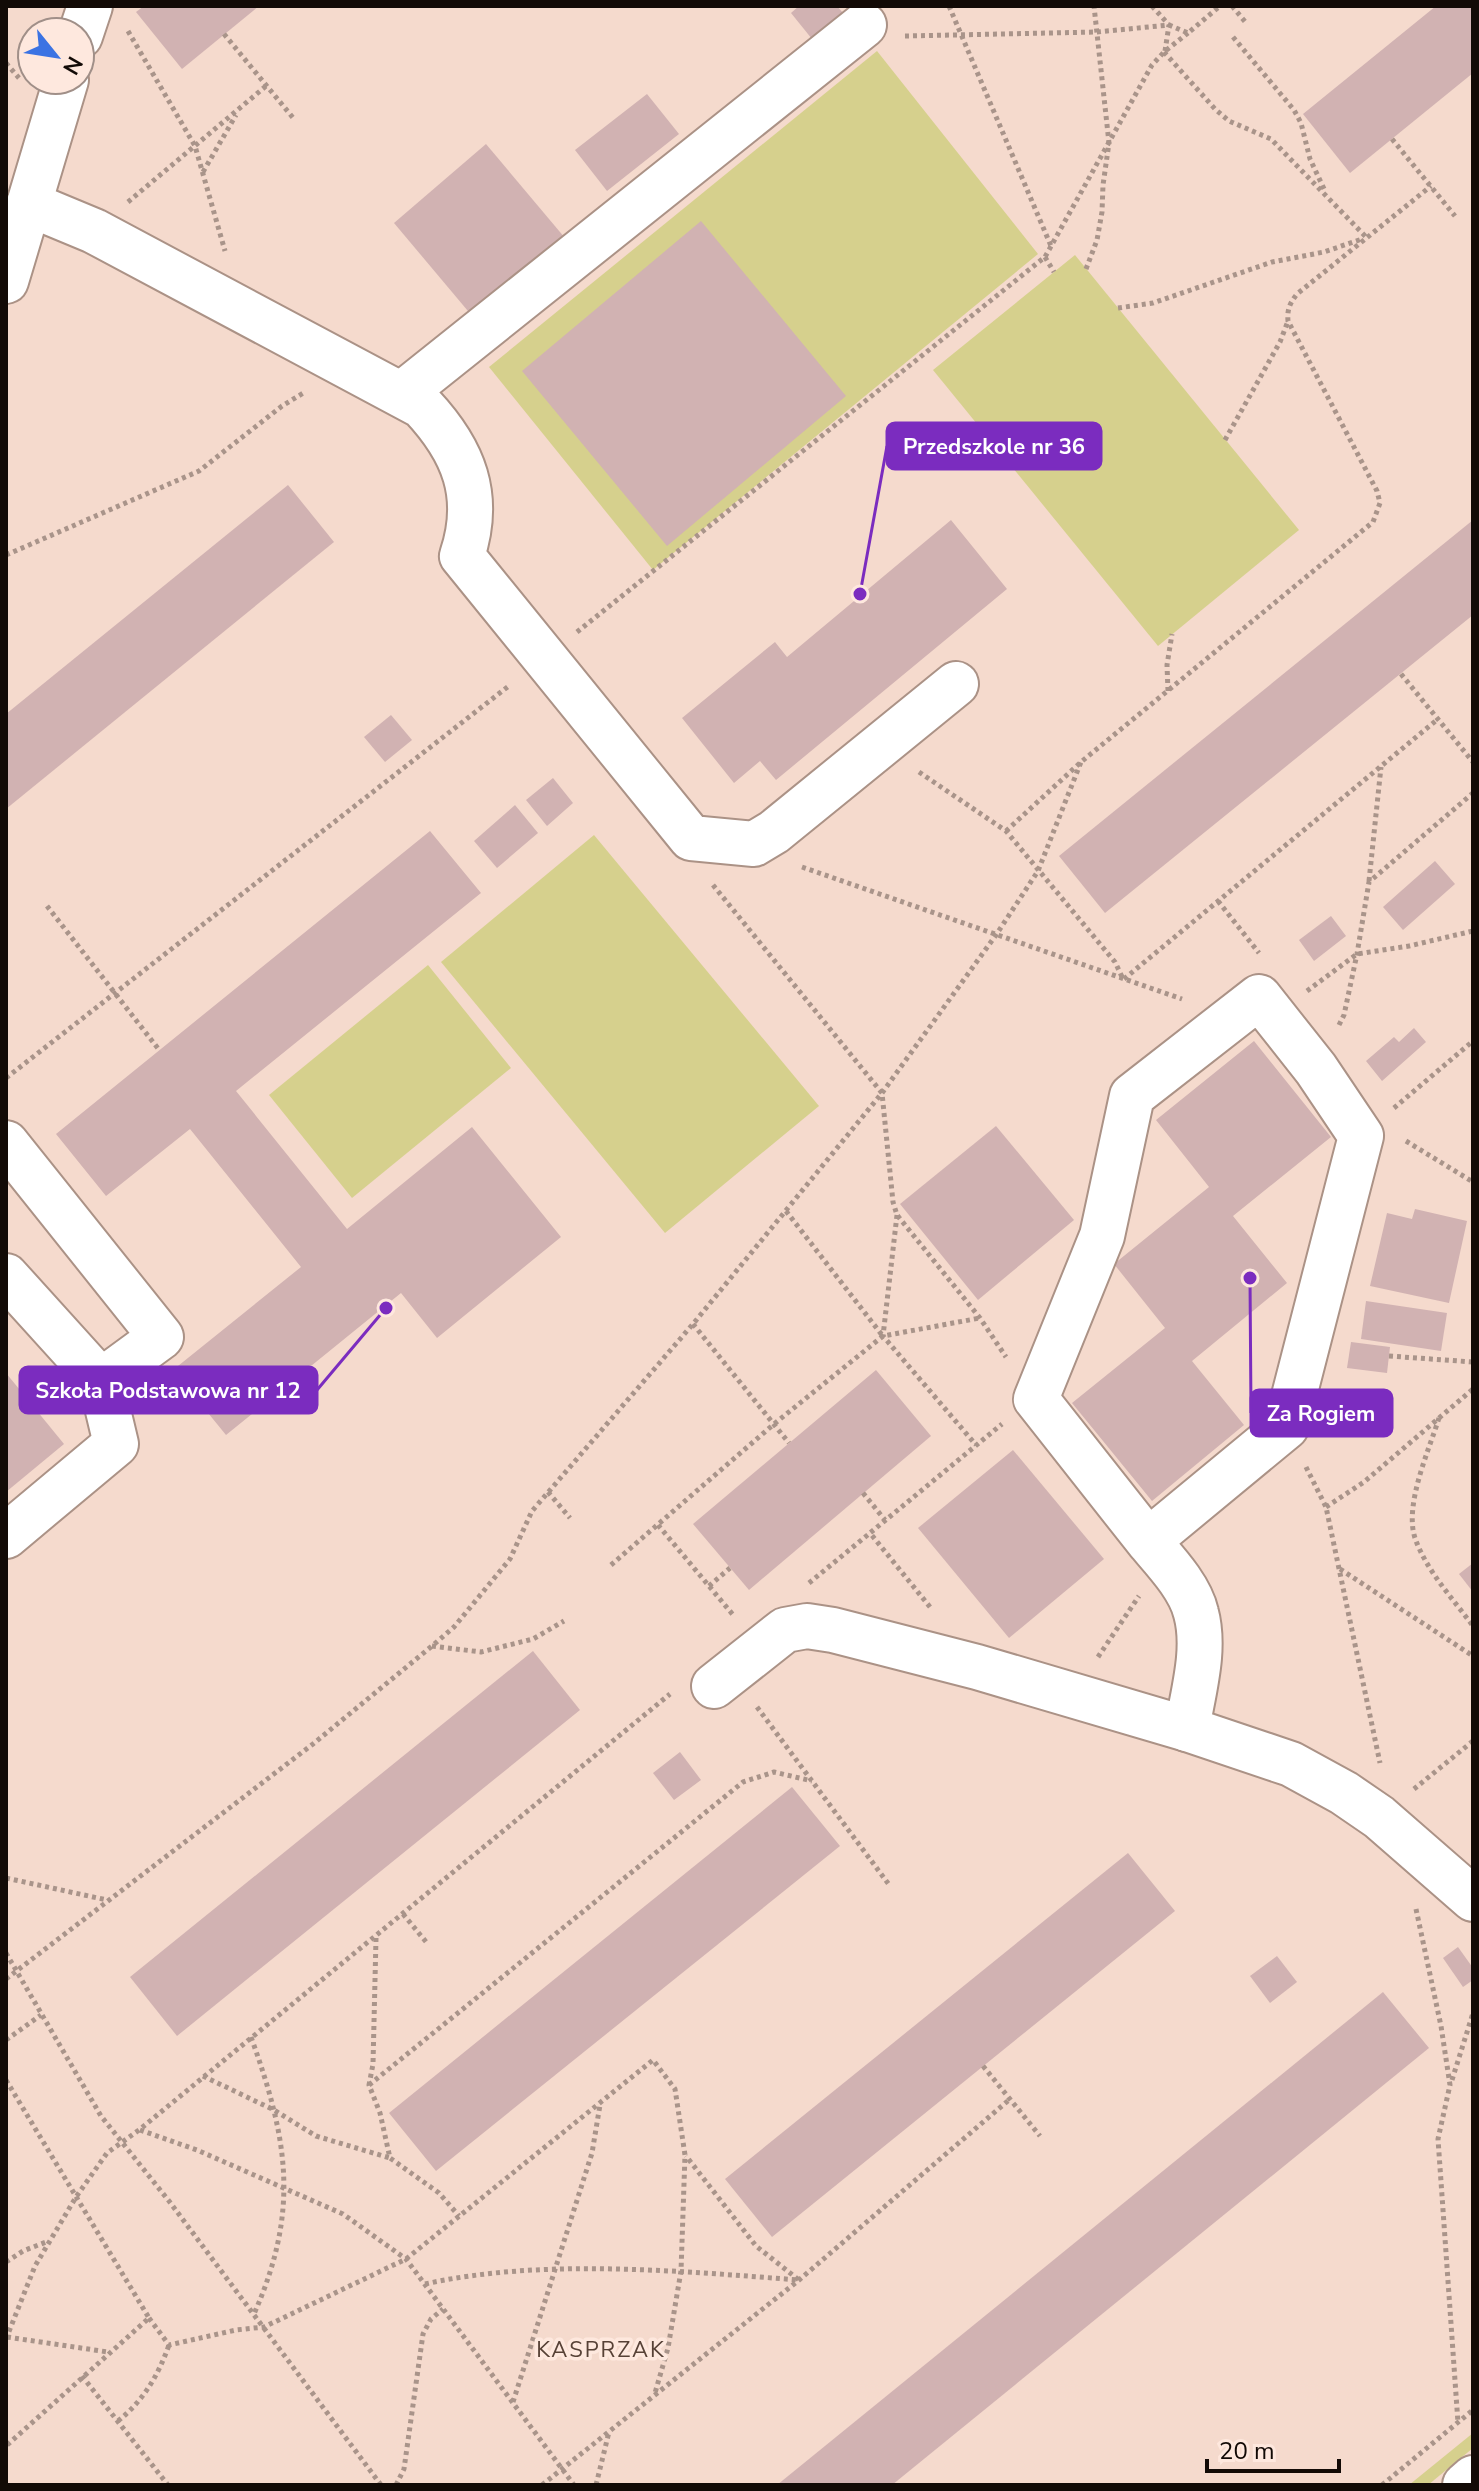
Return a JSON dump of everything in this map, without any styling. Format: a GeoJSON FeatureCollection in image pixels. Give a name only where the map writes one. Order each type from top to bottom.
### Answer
{"type":"FeatureCollection","features":[{"type":"Feature","properties":{"kind":"street"},"geometry":{"type":"LineString","coordinates":[[402,394],[864,25]]}},
{"type":"Feature","properties":{"kind":"street"},"geometry":{"type":"LineString","coordinates":[[6,281],[61,96]]}},
{"type":"Feature","properties":{"kind":"street"},"geometry":{"type":"LineString","coordinates":[[29,204],[94,231],[422,406],[438,424],[465,471],[471,514],[470,533],[462,556],[691,838],[754,844],[774,832],[956,684]]}},
{"type":"Feature","properties":{"kind":"street"},"geometry":{"type":"LineString","coordinates":[[1156,1550],[1286,1427],[1369,1130],[1259,997],[1132,1096],[1102,1236],[1036,1399],[1156,1550],[1196,1611],[1200,1643],[1187,1729]]}},
{"type":"Feature","properties":{"kind":"street"},"geometry":{"type":"LineString","coordinates":[[6,1143],[161,1337],[101,1381]]}},
{"type":"Feature","properties":{"kind":"street"},"geometry":{"type":"LineString","coordinates":[[6,1276],[101,1381],[116,1444],[6,1536]]}},
{"type":"Feature","properties":{"kind":"street"},"geometry":{"type":"LineString","coordinates":[[721,1674],[785,1630],[807,1626],[977,1667],[1187,1729],[1291,1764],[1344,1793],[1467,1882]]}},
{"type":"Feature","properties":{"kind":"street"},"geometry":{"type":"LineString","coordinates":[[1465,2485],[1473,2478]]}},
{"type":"Feature","properties":{"kind":"path"},"geometry":{"type":"LineString","coordinates":[[949,6],[1051,246]]}},
{"type":"Feature","properties":{"kind":"path"},"geometry":{"type":"LineString","coordinates":[[1086,269],[1097,240],[1109,143],[1094,6]]}},
{"type":"Feature","properties":{"kind":"path"},"geometry":{"type":"LineString","coordinates":[[1152,6],[1169,25],[1188,33]]}},
{"type":"Feature","properties":{"kind":"path"},"geometry":{"type":"LineString","coordinates":[[6,1078],[546,657],[1045,257],[1152,65],[1220,6]]}},
{"type":"Feature","properties":{"kind":"path"},"geometry":{"type":"LineString","coordinates":[[1232,6],[1247,24]]}},
{"type":"Feature","properties":{"kind":"path"},"geometry":{"type":"LineString","coordinates":[[105,12],[195,146],[242,309]]}},
{"type":"Feature","properties":{"kind":"path"},"geometry":{"type":"LineString","coordinates":[[864,25],[911,37],[960,33],[1097,32],[1169,25]]}},
{"type":"Feature","properties":{"kind":"path"},"geometry":{"type":"LineString","coordinates":[[1164,52],[1169,25]]}},
{"type":"Feature","properties":{"kind":"path"},"geometry":{"type":"LineString","coordinates":[[224,34],[294,119]]}},
{"type":"Feature","properties":{"kind":"path"},"geometry":{"type":"LineString","coordinates":[[1233,37],[1294,110],[1301,123],[1310,159],[1326,194]]}},
{"type":"Feature","properties":{"kind":"path"},"geometry":{"type":"LineString","coordinates":[[1164,52],[1229,121],[1271,139],[1366,237]]}},
{"type":"Feature","properties":{"kind":"path"},"geometry":{"type":"LineString","coordinates":[[94,231],[266,86]]}},
{"type":"Feature","properties":{"kind":"path"},"geometry":{"type":"LineString","coordinates":[[202,173],[240,108]]}},
{"type":"Feature","properties":{"kind":"path"},"geometry":{"type":"LineString","coordinates":[[1392,139],[1455,216]]}},
{"type":"Feature","properties":{"kind":"path"},"geometry":{"type":"LineString","coordinates":[[1225,440],[1280,342],[1288,321],[1290,303],[1297,294],[1431,186]]}},
{"type":"Feature","properties":{"kind":"path"},"geometry":{"type":"LineString","coordinates":[[1118,308],[1153,303],[1272,262],[1324,252],[1366,237]]}},
{"type":"Feature","properties":{"kind":"path"},"geometry":{"type":"LineString","coordinates":[[1045,257],[1054,272]]}},
{"type":"Feature","properties":{"kind":"path"},"geometry":{"type":"LineString","coordinates":[[1006,831],[1081,762],[1373,522],[1380,503],[1377,491],[1288,321]]}},
{"type":"Feature","properties":{"kind":"path"},"geometry":{"type":"LineString","coordinates":[[6,555],[199,471],[282,406],[317,386],[340,361]]}},
{"type":"Feature","properties":{"kind":"path"},"geometry":{"type":"LineString","coordinates":[[1168,692],[1167,665],[1172,634]]}},
{"type":"Feature","properties":{"kind":"path"},"geometry":{"type":"LineString","coordinates":[[1401,674],[1473,762]]}},
{"type":"Feature","properties":{"kind":"path"},"geometry":{"type":"LineString","coordinates":[[1123,980],[1438,719]]}},
{"type":"Feature","properties":{"kind":"path"},"geometry":{"type":"LineString","coordinates":[[881,746],[1006,831],[1115,962],[1123,980]]}},
{"type":"Feature","properties":{"kind":"path"},"geometry":{"type":"LineString","coordinates":[[6,1979],[313,1744],[454,1627],[510,1559],[532,1511],[693,1324],[882,1093],[996,935],[1038,871],[1081,762]]}},
{"type":"Feature","properties":{"kind":"path"},"geometry":{"type":"LineString","coordinates":[[1316,1069],[1344,1015],[1369,882],[1382,765]]}},
{"type":"Feature","properties":{"kind":"path"},"geometry":{"type":"LineString","coordinates":[[1369,882],[1473,793]]}},
{"type":"Feature","properties":{"kind":"path"},"geometry":{"type":"LineString","coordinates":[[691,838],[698,867],[882,1093],[897,1215],[980,1318],[1036,1399]]}},
{"type":"Feature","properties":{"kind":"path"},"geometry":{"type":"LineString","coordinates":[[789,862],[1231,1016]]}},
{"type":"Feature","properties":{"kind":"path"},"geometry":{"type":"LineString","coordinates":[[47,906],[160,1051]]}},
{"type":"Feature","properties":{"kind":"path"},"geometry":{"type":"LineString","coordinates":[[1276,1016],[1357,954],[1473,931]]}},
{"type":"Feature","properties":{"kind":"path"},"geometry":{"type":"LineString","coordinates":[[1473,1041],[1369,1130],[1473,1182]]}},
{"type":"Feature","properties":{"kind":"path"},"geometry":{"type":"LineString","coordinates":[[786,1211],[883,1336],[976,1445]]}},
{"type":"Feature","properties":{"kind":"path"},"geometry":{"type":"LineString","coordinates":[[883,1336],[897,1215]]}},
{"type":"Feature","properties":{"kind":"path"},"geometry":{"type":"LineString","coordinates":[[611,1565],[774,1424],[883,1336],[980,1318]]}},
{"type":"Feature","properties":{"kind":"path"},"geometry":{"type":"LineString","coordinates":[[693,1324],[789,1443]]}},
{"type":"Feature","properties":{"kind":"path"},"geometry":{"type":"LineString","coordinates":[[1389,1356],[1473,1362]]}},
{"type":"Feature","properties":{"kind":"path"},"geometry":{"type":"LineString","coordinates":[[1379,1817],[1381,1770],[1326,1507],[1364,1482],[1473,1389]]}},
{"type":"Feature","properties":{"kind":"path"},"geometry":{"type":"LineString","coordinates":[[1439,1418],[1414,1499],[1414,1536],[1432,1570],[1473,1626]]}},
{"type":"Feature","properties":{"kind":"path"},"geometry":{"type":"LineString","coordinates":[[799,1591],[994,1430]]}},
{"type":"Feature","properties":{"kind":"path"},"geometry":{"type":"LineString","coordinates":[[548,1492],[570,1518]]}},
{"type":"Feature","properties":{"kind":"path"},"geometry":{"type":"LineString","coordinates":[[863,1493],[885,1520]]}},
{"type":"Feature","properties":{"kind":"path"},"geometry":{"type":"LineString","coordinates":[[658,1525],[709,1586],[721,1674],[812,1781],[890,1886]]}},
{"type":"Feature","properties":{"kind":"path"},"geometry":{"type":"LineString","coordinates":[[870,1533],[977,1667]]}},
{"type":"Feature","properties":{"kind":"path"},"geometry":{"type":"LineString","coordinates":[[1073,1695],[1156,1550]]}},
{"type":"Feature","properties":{"kind":"path"},"geometry":{"type":"LineString","coordinates":[[709,1586],[730,1568]]}},
{"type":"Feature","properties":{"kind":"path"},"geometry":{"type":"LineString","coordinates":[[1339,1568],[1473,1656]]}},
{"type":"Feature","properties":{"kind":"path"},"geometry":{"type":"LineString","coordinates":[[432,1646],[481,1652],[533,1639],[564,1621]]}},
{"type":"Feature","properties":{"kind":"path"},"geometry":{"type":"LineString","coordinates":[[108,2352],[6,2338],[47,2242],[107,2153],[403,1914],[721,1674]]}},
{"type":"Feature","properties":{"kind":"path"},"geometry":{"type":"LineString","coordinates":[[1379,1817],[1473,1741]]}},
{"type":"Feature","properties":{"kind":"path"},"geometry":{"type":"LineString","coordinates":[[369,2085],[743,1782],[774,1772],[812,1781]]}},
{"type":"Feature","properties":{"kind":"path"},"geometry":{"type":"LineString","coordinates":[[6,1878],[108,1900]]}},
{"type":"Feature","properties":{"kind":"path"},"geometry":{"type":"LineString","coordinates":[[1415,1907],[1441,2026],[1450,2085]]}},
{"type":"Feature","properties":{"kind":"path"},"geometry":{"type":"LineString","coordinates":[[403,1914],[427,1943]]}},
{"type":"Feature","properties":{"kind":"path"},"geometry":{"type":"LineString","coordinates":[[376,1937],[373,2064],[369,2085],[380,2113],[390,2158]]}},
{"type":"Feature","properties":{"kind":"path"},"geometry":{"type":"LineString","coordinates":[[6,1953],[101,2116],[381,2485]]}},
{"type":"Feature","properties":{"kind":"path"},"geometry":{"type":"LineString","coordinates":[[1458,2423],[1438,2139],[1450,2085],[1473,2013]]}},
{"type":"Feature","properties":{"kind":"path"},"geometry":{"type":"LineString","coordinates":[[6,2040],[42,2015]]}},
{"type":"Feature","properties":{"kind":"path"},"geometry":{"type":"LineString","coordinates":[[251,2037],[274,2110],[284,2157],[285,2187],[273,2264],[254,2314]]}},
{"type":"Feature","properties":{"kind":"path"},"geometry":{"type":"LineString","coordinates":[[169,2345],[264,2327],[406,2259],[653,2060],[675,2089],[685,2155],[681,2271],[668,2348],[655,2393]]}},
{"type":"Feature","properties":{"kind":"path"},"geometry":{"type":"LineString","coordinates":[[983,2066],[1040,2136]]}},
{"type":"Feature","properties":{"kind":"path"},"geometry":{"type":"LineString","coordinates":[[203,2076],[274,2110],[316,2136],[390,2158],[439,2193],[459,2216]]}},
{"type":"Feature","properties":{"kind":"path"},"geometry":{"type":"LineString","coordinates":[[6,2080],[149,2318],[169,2345]]}},
{"type":"Feature","properties":{"kind":"path"},"geometry":{"type":"LineString","coordinates":[[542,2485],[799,2280],[1010,2099]]}},
{"type":"Feature","properties":{"kind":"path"},"geometry":{"type":"LineString","coordinates":[[512,2402],[592,2153],[600,2104]]}},
{"type":"Feature","properties":{"kind":"path"},"geometry":{"type":"LineString","coordinates":[[139,2130],[197,2150],[343,2214],[406,2259],[574,2485]]}},
{"type":"Feature","properties":{"kind":"path"},"geometry":{"type":"LineString","coordinates":[[685,2155],[756,2246],[799,2280]]}},
{"type":"Feature","properties":{"kind":"path"},"geometry":{"type":"LineString","coordinates":[[6,2262],[23,2251],[47,2242]]}},
{"type":"Feature","properties":{"kind":"path"},"geometry":{"type":"LineString","coordinates":[[425,2284],[460,2276],[553,2270],[681,2271],[799,2280]]}},
{"type":"Feature","properties":{"kind":"path"},"geometry":{"type":"LineString","coordinates":[[396,2485],[404,2469],[423,2334],[431,2319],[443,2309]]}},
{"type":"Feature","properties":{"kind":"path"},"geometry":{"type":"LineString","coordinates":[[6,2446],[149,2318]]}},
{"type":"Feature","properties":{"kind":"path"},"geometry":{"type":"LineString","coordinates":[[118,2421],[134,2408],[149,2387],[169,2345]]}},
{"type":"Feature","properties":{"kind":"path"},"geometry":{"type":"LineString","coordinates":[[82,2376],[168,2485]]}},
{"type":"Feature","properties":{"kind":"path"},"geometry":{"type":"LineString","coordinates":[[1382,2485],[1473,2410]]}},
{"type":"Feature","properties":{"kind":"path"},"geometry":{"type":"LineString","coordinates":[[596,2485],[609,2431]]}},
{"type":"Feature","properties":{"kind":"shaded area"},"geometry":{"type":"Polygon","coordinates":[[[877,51],[1038,254],[653,570],[489,367],[877,51]]]}},
{"type":"Feature","properties":{"kind":"shaded area"},"geometry":{"type":"Polygon","coordinates":[[[1075,255],[1299,530],[1158,646],[933,370],[1075,255]]]}},
{"type":"Feature","properties":{"kind":"shaded area"},"geometry":{"type":"Polygon","coordinates":[[[594,835],[819,1106],[665,1233],[441,962],[594,835]]]}},
{"type":"Feature","properties":{"kind":"shaded area"},"geometry":{"type":"Polygon","coordinates":[[[428,965],[511,1068],[352,1198],[269,1095],[428,965]]]}},
{"type":"Feature","properties":{"kind":"shaded area"},"geometry":{"type":"Polygon","coordinates":[[[1473,2433],[1473,2448],[1428,2485],[1409,2485],[1473,2433]]]}},
{"type":"Feature","properties":{"kind":"building"},"geometry":{"type":"Polygon","coordinates":[[[144,6],[259,6],[182,69],[136,12],[144,6]]]}},
{"type":"Feature","properties":{"kind":"building"},"geometry":{"type":"Polygon","coordinates":[[[799,6],[837,6],[843,13],[812,39],[791,13],[799,6]]]}},
{"type":"Feature","properties":{"kind":"building"},"geometry":{"type":"Polygon","coordinates":[[[1436,6],[1473,6],[1473,73],[1350,173],[1303,114],[1436,6]]]}},
{"type":"Feature","properties":{"kind":"building"},"geometry":{"type":"Polygon","coordinates":[[[647,94],[679,134],[607,191],[575,150],[647,94]]]}},
{"type":"Feature","properties":{"kind":"building"},"geometry":{"type":"Polygon","coordinates":[[[486,144],[565,238],[473,317],[394,223],[486,144]]]}},
{"type":"Feature","properties":{"kind":"building"},"geometry":{"type":"Polygon","coordinates":[[[701,221],[846,396],[667,546],[522,371],[701,221]]]}},
{"type":"Feature","properties":{"kind":"building"},"geometry":{"type":"Polygon","coordinates":[[[288,485],[334,542],[6,809],[6,714],[288,485]]]}},
{"type":"Feature","properties":{"kind":"building"},"geometry":{"type":"Polygon","coordinates":[[[951,520],[1007,589],[776,780],[760,761],[734,783],[682,718],[775,642],[787,657],[951,520]]]}},
{"type":"Feature","properties":{"kind":"building"},"geometry":{"type":"Polygon","coordinates":[[[1473,520],[1473,615],[1105,913],[1059,856],[1473,520]]]}},
{"type":"Feature","properties":{"kind":"building"},"geometry":{"type":"Polygon","coordinates":[[[391,715],[412,740],[385,762],[364,737],[391,715]]]}},
{"type":"Feature","properties":{"kind":"building"},"geometry":{"type":"Polygon","coordinates":[[[553,778],[573,803],[547,826],[526,800],[553,778]]]}},
{"type":"Feature","properties":{"kind":"building"},"geometry":{"type":"Polygon","coordinates":[[[515,805],[538,833],[497,868],[474,841],[515,805]]]}},
{"type":"Feature","properties":{"kind":"building"},"geometry":{"type":"Polygon","coordinates":[[[430,831],[481,893],[236,1091],[347,1229],[472,1127],[561,1237],[437,1338],[401,1293],[226,1435],[173,1370],[301,1267],[190,1129],[106,1196],[56,1134],[430,831]]]}},
{"type":"Feature","properties":{"kind":"building"},"geometry":{"type":"Polygon","coordinates":[[[1435,861],[1455,884],[1403,930],[1383,907],[1435,861]]]}},
{"type":"Feature","properties":{"kind":"building"},"geometry":{"type":"Polygon","coordinates":[[[1331,916],[1346,936],[1314,961],[1299,940],[1331,916]]]}},
{"type":"Feature","properties":{"kind":"building"},"geometry":{"type":"Polygon","coordinates":[[[1414,1028],[1426,1042],[1382,1081],[1366,1061],[1394,1037],[1399,1042],[1414,1028]]]}},
{"type":"Feature","properties":{"kind":"building"},"geometry":{"type":"Polygon","coordinates":[[[1254,1041],[1331,1137],[1233,1216],[1287,1283],[1192,1361],[1244,1425],[1152,1501],[1072,1403],[1165,1328],[1114,1264],[1209,1187],[1156,1120],[1254,1041]]]}},
{"type":"Feature","properties":{"kind":"building"},"geometry":{"type":"Polygon","coordinates":[[[996,1126],[1074,1220],[978,1300],[900,1204],[996,1126]]]}},
{"type":"Feature","properties":{"kind":"building"},"geometry":{"type":"Polygon","coordinates":[[[1415,1209],[1467,1221],[1449,1303],[1370,1286],[1387,1213],[1412,1219],[1415,1209]]]}},
{"type":"Feature","properties":{"kind":"building"},"geometry":{"type":"Polygon","coordinates":[[[1366,1301],[1447,1313],[1441,1351],[1361,1339],[1366,1301]]]}},
{"type":"Feature","properties":{"kind":"building"},"geometry":{"type":"Polygon","coordinates":[[[1351,1342],[1390,1347],[1387,1373],[1347,1368],[1351,1342]]]}},
{"type":"Feature","properties":{"kind":"building"},"geometry":{"type":"Polygon","coordinates":[[[876,1370],[931,1436],[749,1590],[693,1524],[876,1370]]]}},
{"type":"Feature","properties":{"kind":"building"},"geometry":{"type":"Polygon","coordinates":[[[6,1373],[64,1444],[6,1492],[6,1373]]]}},
{"type":"Feature","properties":{"kind":"building"},"geometry":{"type":"Polygon","coordinates":[[[1013,1450],[1104,1559],[1009,1638],[918,1528],[1013,1450]]]}},
{"type":"Feature","properties":{"kind":"building"},"geometry":{"type":"Polygon","coordinates":[[[1473,1563],[1473,1592],[1459,1574],[1473,1563]]]}},
{"type":"Feature","properties":{"kind":"building"},"geometry":{"type":"Polygon","coordinates":[[[533,1651],[580,1710],[177,2036],[130,1977],[533,1651]]]}},
{"type":"Feature","properties":{"kind":"building"},"geometry":{"type":"Polygon","coordinates":[[[680,1752],[701,1780],[674,1800],[653,1773],[680,1752]]]}},
{"type":"Feature","properties":{"kind":"building"},"geometry":{"type":"Polygon","coordinates":[[[792,1787],[840,1846],[436,2171],[389,2113],[792,1787]]]}},
{"type":"Feature","properties":{"kind":"building"},"geometry":{"type":"Polygon","coordinates":[[[1128,1853],[1175,1911],[772,2237],[725,2179],[1128,1853]]]}},
{"type":"Feature","properties":{"kind":"building"},"geometry":{"type":"Polygon","coordinates":[[[1458,1947],[1473,1968],[1473,1980],[1463,1987],[1443,1958],[1458,1947]]]}},
{"type":"Feature","properties":{"kind":"building"},"geometry":{"type":"Polygon","coordinates":[[[1277,1956],[1297,1982],[1270,2003],[1250,1976],[1277,1956]]]}},
{"type":"Feature","properties":{"kind":"building"},"geometry":{"type":"Polygon","coordinates":[[[1383,1992],[1429,2048],[892,2485],[777,2485],[1383,1992]]]}},
{"type":"Feature","properties":{"kind":"place","name":"Przedszkole nr 36"},"geometry":{"type":"Point","coordinates":[860,594]}},
{"type":"Feature","properties":{"kind":"place","name":"Za Rogiem"},"geometry":{"type":"Point","coordinates":[1250,1278]}},
{"type":"Feature","properties":{"kind":"place","name":"Szkoła Podstawowa nr 12"},"geometry":{"type":"Point","coordinates":[386,1308]}},
{"type":"Feature","properties":{"kind":"district","name":"KASPRZAK"},"geometry":{"type":"Point","coordinates":[601,2350]}}]}
